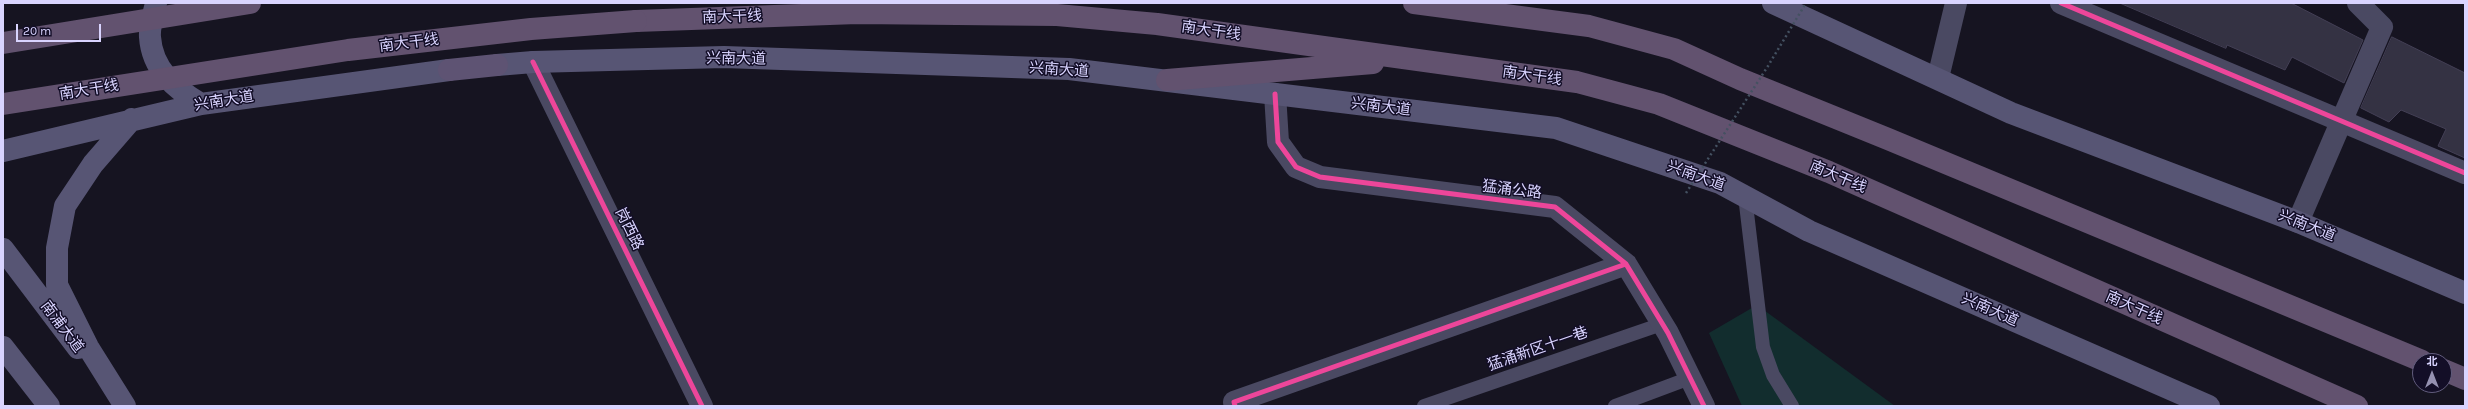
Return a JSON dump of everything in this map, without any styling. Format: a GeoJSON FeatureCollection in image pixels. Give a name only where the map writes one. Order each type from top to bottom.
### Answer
{"type":"FeatureCollection","features":[{"type":"Feature","properties":{"kind":"highway"},"geometry":{"type":"LineString","coordinates":[[3,43],[250,3]]}},
{"type":"Feature","properties":{"kind":"highway"},"geometry":{"type":"LineString","coordinates":[[1416,3],[1589,26],[1674,49],[1740,80],[1903,145],[2412,357]]}},
{"type":"Feature","properties":{"kind":"highway","name":"南大干线"},"geometry":{"type":"LineString","coordinates":[[3,104],[348,50],[531,29],[636,21],[857,13],[1057,15],[1157,24],[1577,82],[1659,104],[1829,172],[2357,406]]}},
{"type":"Feature","properties":{"kind":"highway"},"geometry":{"type":"LineString","coordinates":[[1166,80],[1412,59]]}},
{"type":"Feature","properties":{"kind":"highway"},"geometry":{"type":"LineString","coordinates":[[2452,373],[2465,379]]}},
{"type":"Feature","properties":{"kind":"main road"},"geometry":{"type":"LineString","coordinates":[[156,3],[150,37],[157,67],[181,92],[200,104]]}},
{"type":"Feature","properties":{"kind":"main road","name":"兴南大道"},"geometry":{"type":"LineString","coordinates":[[1773,3],[2011,113],[2064,135],[2298,222],[2465,293]]}},
{"type":"Feature","properties":{"kind":"main road","name":"兴南大道"},"geometry":{"type":"LineString","coordinates":[[3,151],[200,104],[449,70],[533,62],[724,57],[1069,69],[1166,80],[1556,128],[1720,183],[1809,231],[2209,406]]}},
{"type":"Feature","properties":{"kind":"main road"},"geometry":{"type":"LineString","coordinates":[[125,406],[88,347],[58,285],[57,248],[65,206],[93,164],[132,119]]}},
{"type":"Feature","properties":{"kind":"main road","name":"南浦大道"},"geometry":{"type":"LineString","coordinates":[[3,249],[122,406]]}},
{"type":"Feature","properties":{"kind":"main road"},"geometry":{"type":"LineString","coordinates":[[3,347],[48,406]]}},
{"type":"Feature","properties":{"kind":"street"},"geometry":{"type":"LineString","coordinates":[[1938,78],[1956,3]]}},
{"type":"Feature","properties":{"kind":"street"},"geometry":{"type":"LineString","coordinates":[[2061,3],[2465,173]]}},
{"type":"Feature","properties":{"kind":"street"},"geometry":{"type":"LineString","coordinates":[[2298,222],[2382,27],[2358,3]]}},
{"type":"Feature","properties":{"kind":"street","name":"岗西路"},"geometry":{"type":"LineString","coordinates":[[533,62],[702,406]]}},
{"type":"Feature","properties":{"kind":"street","name":"猛涌公路"},"geometry":{"type":"LineString","coordinates":[[1275,94],[1278,142],[1296,167],[1320,177],[1555,207],[1626,264],[1662,324],[1704,406]]}},
{"type":"Feature","properties":{"kind":"street"},"geometry":{"type":"LineString","coordinates":[[1235,406],[1234,402],[1626,264]]}},
{"type":"Feature","properties":{"kind":"lane"},"geometry":{"type":"LineString","coordinates":[[1745,196],[1763,347],[1773,375],[1792,406]]}},
{"type":"Feature","properties":{"kind":"lane","name":"猛涌新区十一巷"},"geometry":{"type":"LineString","coordinates":[[1424,406],[1662,324]]}},
{"type":"Feature","properties":{"kind":"lane"},"geometry":{"type":"LineString","coordinates":[[1615,406],[1690,378]]}},
{"type":"Feature","properties":{"kind":"path"},"geometry":{"type":"LineString","coordinates":[[1686,193],[1768,66],[1806,3]]}},
{"type":"Feature","properties":{"kind":"green space"},"geometry":{"type":"Polygon","coordinates":[[[1757,305],[1895,406],[1742,406],[1709,333],[1757,305]]]}},
{"type":"Feature","properties":{"kind":"building"},"geometry":{"type":"Polygon","coordinates":[[[2120,3],[2291,3],[2363,40],[2344,83],[2292,57],[2285,70],[2227,45],[2226,48],[2120,3]]]}},
{"type":"Feature","properties":{"kind":"building"},"geometry":{"type":"Polygon","coordinates":[[[2392,37],[2465,73],[2465,158],[2438,146],[2446,129],[2401,110],[2389,122],[2361,108],[2392,37]]]}},
{"type":"Feature","properties":{"kind":"cycle path"},"geometry":{"type":"LineString","coordinates":[[2061,3],[2465,173]]}},
{"type":"Feature","properties":{"kind":"cycle path"},"geometry":{"type":"LineString","coordinates":[[533,62],[702,406]]}},
{"type":"Feature","properties":{"kind":"cycle path"},"geometry":{"type":"LineString","coordinates":[[1275,94],[1278,142],[1296,167],[1320,177],[1555,207],[1626,264],[1668,333],[1704,406]]}},
{"type":"Feature","properties":{"kind":"cycle path"},"geometry":{"type":"LineString","coordinates":[[1235,406],[1234,402],[1626,264]]}}]}
